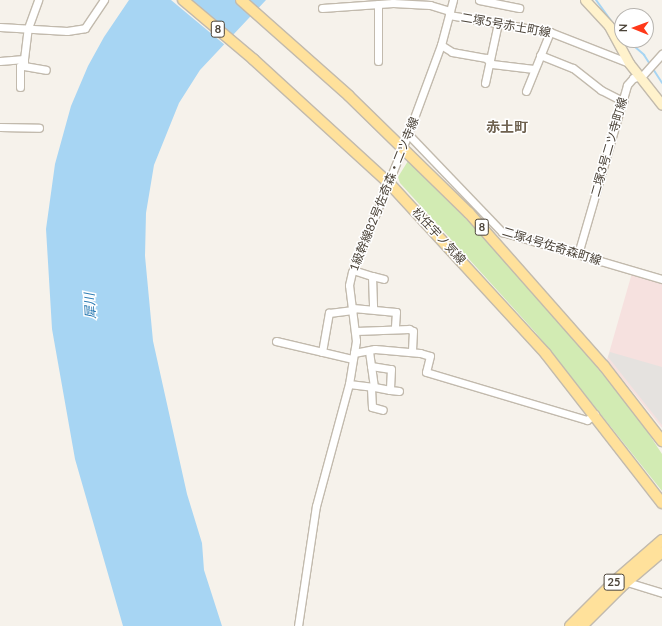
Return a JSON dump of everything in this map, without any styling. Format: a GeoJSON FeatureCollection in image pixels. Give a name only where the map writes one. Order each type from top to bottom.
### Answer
{"type":"FeatureCollection","features":[{"type":"Feature","properties":{"kind":"main road","name":"松任宇ノ気線"},"geometry":{"type":"LineString","coordinates":[[183,0],[253,59],[389,183],[546,354],[595,414],[662,503]]}},
{"type":"Feature","properties":{"kind":"main road","name":"8"},"geometry":{"type":"LineString","coordinates":[[241,0],[280,33],[403,146],[490,236],[604,366],[662,441]]}},
{"type":"Feature","properties":{"kind":"main road","name":"25"},"geometry":{"type":"LineString","coordinates":[[570,626],[616,580],[662,540]]}},
{"type":"Feature","properties":{"kind":"main road","name":"25"},"geometry":{"type":"LineString","coordinates":[[582,626],[627,582],[662,552]]}},
{"type":"Feature","properties":{"kind":"street"},"geometry":{"type":"LineString","coordinates":[[20,87],[20,66],[24,62],[28,28],[38,0]]}},
{"type":"Feature","properties":{"kind":"street"},"geometry":{"type":"LineString","coordinates":[[0,27],[68,31],[85,28],[104,0]]}},
{"type":"Feature","properties":{"kind":"street","name":"1級幹線82号佐奇森・二ツ寺線"},"geometry":{"type":"LineString","coordinates":[[298,626],[321,484],[349,384],[356,330],[349,285],[353,270],[389,183],[441,45],[453,0]]}},
{"type":"Feature","properties":{"kind":"street"},"geometry":{"type":"LineString","coordinates":[[479,0],[519,8]]}},
{"type":"Feature","properties":{"kind":"street"},"geometry":{"type":"LineString","coordinates":[[584,0],[609,26],[629,63],[642,76],[662,105]]}},
{"type":"Feature","properties":{"kind":"street","name":"二塚5号赤土町線"},"geometry":{"type":"LineString","coordinates":[[322,8],[375,3],[415,2],[450,13],[550,32],[629,63]]}},
{"type":"Feature","properties":{"kind":"street"},"geometry":{"type":"LineString","coordinates":[[375,3],[378,61]]}},
{"type":"Feature","properties":{"kind":"street"},"geometry":{"type":"LineString","coordinates":[[485,83],[498,22]]}},
{"type":"Feature","properties":{"kind":"street"},"geometry":{"type":"LineString","coordinates":[[526,91],[534,68],[550,32]]}},
{"type":"Feature","properties":{"kind":"street"},"geometry":{"type":"LineString","coordinates":[[441,45],[452,52],[490,61],[492,64],[534,68]]}},
{"type":"Feature","properties":{"kind":"street","name":"二塚3号二ツ寺町線"},"geometry":{"type":"LineString","coordinates":[[578,254],[627,85],[633,78],[642,76],[651,64],[662,54]]}},
{"type":"Feature","properties":{"kind":"street"},"geometry":{"type":"LineString","coordinates":[[540,55],[573,68],[601,90],[623,101]]}},
{"type":"Feature","properties":{"kind":"street"},"geometry":{"type":"LineString","coordinates":[[0,60],[24,62],[46,70]]}},
{"type":"Feature","properties":{"kind":"street"},"geometry":{"type":"LineString","coordinates":[[0,127],[39,128]]}},
{"type":"Feature","properties":{"kind":"street","name":"二塚4号佐奇森町線"},"geometry":{"type":"LineString","coordinates":[[408,134],[502,232],[662,279]]}},
{"type":"Feature","properties":{"kind":"street"},"geometry":{"type":"LineString","coordinates":[[490,236],[502,232]]}},
{"type":"Feature","properties":{"kind":"street"},"geometry":{"type":"LineString","coordinates":[[353,270],[384,279]]}},
{"type":"Feature","properties":{"kind":"street"},"geometry":{"type":"LineString","coordinates":[[372,276],[373,309]]}},
{"type":"Feature","properties":{"kind":"street"},"geometry":{"type":"LineString","coordinates":[[322,352],[329,313],[353,309],[373,309],[396,312],[395,328]]}},
{"type":"Feature","properties":{"kind":"street"},"geometry":{"type":"LineString","coordinates":[[356,330],[395,328],[413,331],[412,352]]}},
{"type":"Feature","properties":{"kind":"street"},"geometry":{"type":"LineString","coordinates":[[276,341],[322,352],[353,356],[369,350],[412,352],[430,356],[426,372],[587,420],[595,414]]}},
{"type":"Feature","properties":{"kind":"street"},"geometry":{"type":"LineString","coordinates":[[369,350],[372,407],[383,410]]}},
{"type":"Feature","properties":{"kind":"street"},"geometry":{"type":"LineString","coordinates":[[371,366],[391,369],[390,390]]}},
{"type":"Feature","properties":{"kind":"street"},"geometry":{"type":"LineString","coordinates":[[349,384],[399,391]]}},
{"type":"Feature","properties":{"kind":"street"},"geometry":{"type":"LineString","coordinates":[[627,582],[662,592]]}},
{"type":"Feature","properties":{"kind":"shaded area"},"geometry":{"type":"Polygon","coordinates":[[[632,273],[662,281],[662,428],[607,360],[632,273]]]}},
{"type":"Feature","properties":{"kind":"shaded area"},"geometry":{"type":"Polygon","coordinates":[[[610,352],[662,367],[662,425],[608,357],[610,352]]]}},
{"type":"Feature","properties":{"kind":"green space"},"geometry":{"type":"Polygon","coordinates":[[[408,161],[493,246],[565,328],[639,419],[662,454],[662,491],[536,333],[400,183],[398,177],[408,161]]]}},
{"type":"Feature","properties":{"kind":"water","name":"犀川"},"geometry":{"type":"Polygon","coordinates":[[[129,0],[266,0],[200,70],[179,103],[154,165],[146,213],[145,256],[153,341],[187,494],[202,543],[204,570],[222,626],[123,626],[75,459],[52,329],[46,229],[55,164],[71,106],[88,66],[104,37],[129,0]]]}},
{"type":"Feature","properties":{"kind":"pier"},"geometry":{"type":"Polygon","coordinates":[[[171,0],[190,0],[234,36],[225,45],[171,0]]]}},
{"type":"Feature","properties":{"kind":"waterway"},"geometry":{"type":"LineString","coordinates":[[596,0],[614,25]]}},
{"type":"Feature","properties":{"kind":"waterway"},"geometry":{"type":"LineString","coordinates":[[636,48],[644,55],[662,83]]}},
{"type":"Feature","properties":{"kind":"district","name":"赤土町"},"geometry":{"type":"Point","coordinates":[507,127]}}]}
